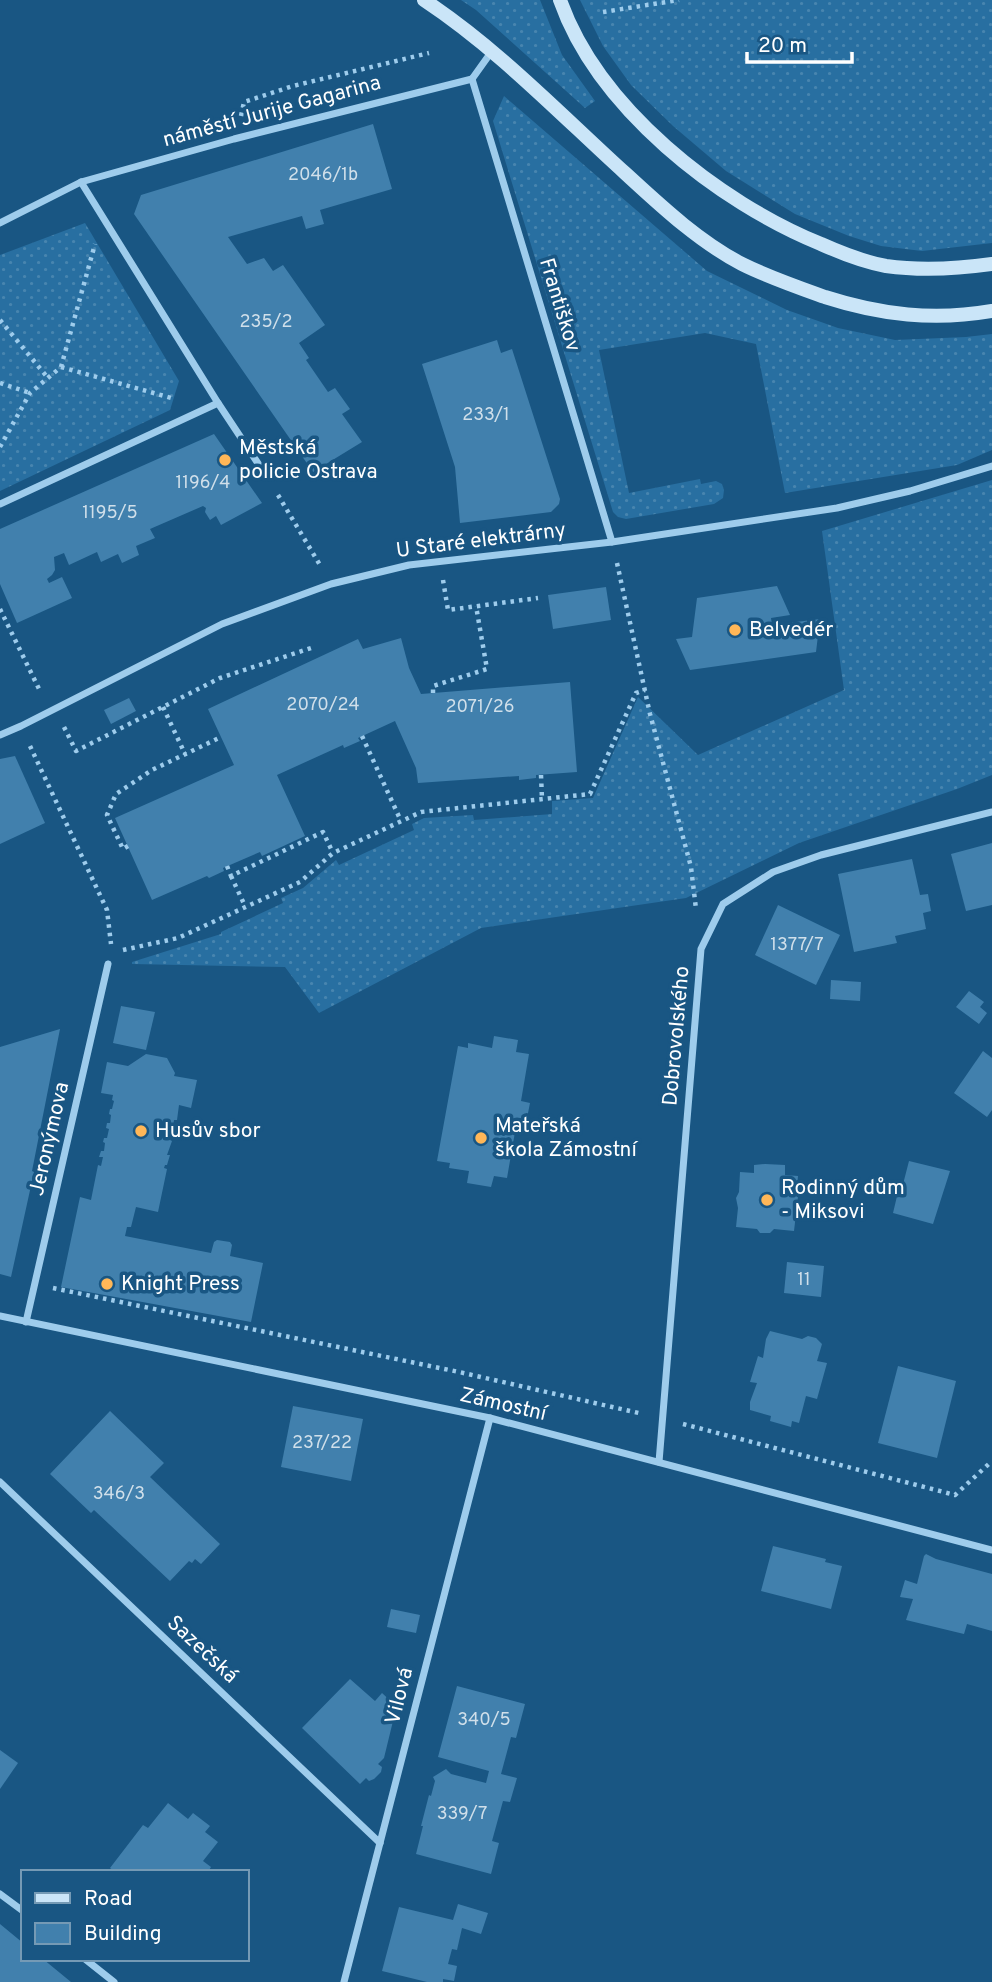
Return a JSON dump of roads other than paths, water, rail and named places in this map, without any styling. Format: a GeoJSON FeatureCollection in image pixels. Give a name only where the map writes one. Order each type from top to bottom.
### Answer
{"type":"FeatureCollection","features":[{"type":"Feature","properties":{"kind":"main road"},"geometry":{"type":"LineString","coordinates":[[424,0],[492,51],[664,208],[700,237],[740,263],[802,289],[853,306],[892,314],[931,316],[992,311]]}},
{"type":"Feature","properties":{"kind":"main road"},"geometry":{"type":"LineString","coordinates":[[560,0],[583,49],[617,97],[700,176],[749,209],[839,252],[884,265],[927,270],[992,264]]}},
{"type":"Feature","properties":{"kind":"street"},"geometry":{"type":"LineString","coordinates":[[472,79],[492,51]]}},
{"type":"Feature","properties":{"kind":"street","name":"náměstí Jurije Gagarina"},"geometry":{"type":"LineString","coordinates":[[0,223],[81,182],[234,139],[472,79]]}},
{"type":"Feature","properties":{"kind":"street","name":"Františkov"},"geometry":{"type":"LineString","coordinates":[[472,79],[612,542]]}},
{"type":"Feature","properties":{"kind":"street"},"geometry":{"type":"LineString","coordinates":[[81,182],[267,477]]}},
{"type":"Feature","properties":{"kind":"street"},"geometry":{"type":"LineString","coordinates":[[0,504],[218,403]]}},
{"type":"Feature","properties":{"kind":"street","name":"U Staré elektrárny"},"geometry":{"type":"LineString","coordinates":[[0,735],[222,624],[331,584],[409,565],[612,542],[837,508],[910,491],[992,466]]}},
{"type":"Feature","properties":{"kind":"street","name":"Dobrovolského"},"geometry":{"type":"LineString","coordinates":[[659,1462],[701,949],[723,904],[772,872],[809,859],[992,812]]}},
{"type":"Feature","properties":{"kind":"street","name":"Jeronýmova"},"geometry":{"type":"LineString","coordinates":[[26,1322],[108,964]]}},
{"type":"Feature","properties":{"kind":"street","name":"Zámostní"},"geometry":{"type":"LineString","coordinates":[[0,1316],[490,1418],[992,1550]]}},
{"type":"Feature","properties":{"kind":"street","name":"Vilová"},"geometry":{"type":"LineString","coordinates":[[344,1982],[490,1418]]}},
{"type":"Feature","properties":{"kind":"street","name":"Sazečská"},"geometry":{"type":"LineString","coordinates":[[0,1482],[380,1843]]}},
{"type":"Feature","properties":{"kind":"street"},"geometry":{"type":"LineString","coordinates":[[0,1894],[21,1910]]}},
{"type":"Feature","properties":{"kind":"street"},"geometry":{"type":"LineString","coordinates":[[88,1961],[114,1982]]}},
{"type":"Feature","properties":{"kind":"place","name":"Městská policie Ostrava"},"geometry":{"type":"Point","coordinates":[225,460]}},
{"type":"Feature","properties":{"kind":"place","name":"Belvedér"},"geometry":{"type":"Point","coordinates":[735,630]}},
{"type":"Feature","properties":{"kind":"place","name":"Husův sbor"},"geometry":{"type":"Point","coordinates":[141,1131]}},
{"type":"Feature","properties":{"kind":"place","name":"Mateřská škola Zámostní"},"geometry":{"type":"Point","coordinates":[481,1138]}},
{"type":"Feature","properties":{"kind":"place","name":"Rodinný dům - Miksovi"},"geometry":{"type":"Point","coordinates":[767,1200]}},
{"type":"Feature","properties":{"kind":"place","name":"Knight Press"},"geometry":{"type":"Point","coordinates":[107,1284]}}]}
